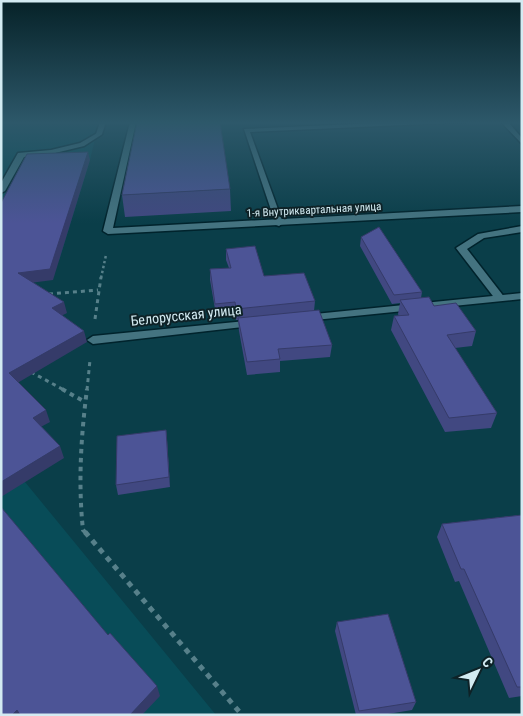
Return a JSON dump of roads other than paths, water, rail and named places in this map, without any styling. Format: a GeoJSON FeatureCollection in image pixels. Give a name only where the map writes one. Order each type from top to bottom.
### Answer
{"type":"FeatureCollection","features":[{"type":"Feature","properties":{"kind":"street"},"geometry":{"type":"LineString","coordinates":[[1,191],[21,155]]}},
{"type":"Feature","properties":{"kind":"street","name":"1-я Внутриквартальная улица"},"geometry":{"type":"LineString","coordinates":[[125,155],[108,231],[522,209]]}},
{"type":"Feature","properties":{"kind":"street"},"geometry":{"type":"LineString","coordinates":[[255,155],[279,223]]}},
{"type":"Feature","properties":{"kind":"street"},"geometry":{"type":"LineString","coordinates":[[500,298],[461,248],[481,236],[522,229]]}},
{"type":"Feature","properties":{"kind":"street"},"geometry":{"type":"LineString","coordinates":[[296,319],[522,296]]}},
{"type":"Feature","properties":{"kind":"street","name":"Белорусская улица"},"geometry":{"type":"LineString","coordinates":[[93,340],[267,322]]}}]}
